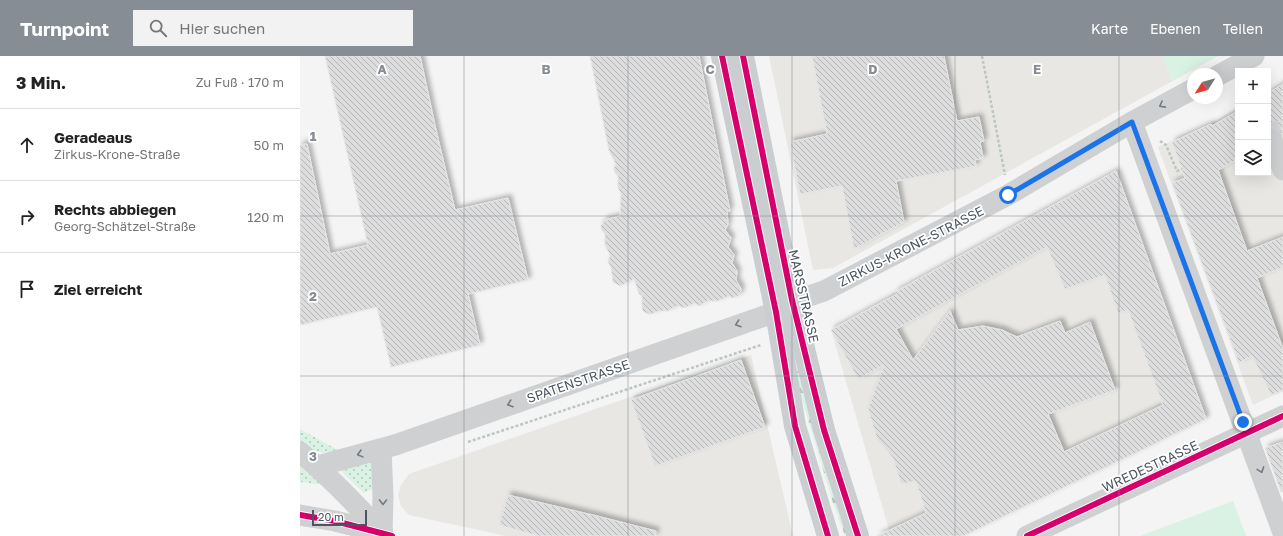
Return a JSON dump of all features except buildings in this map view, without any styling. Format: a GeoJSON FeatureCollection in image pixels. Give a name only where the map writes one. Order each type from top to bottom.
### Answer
{"type":"FeatureCollection","features":[{"type":"Feature","properties":{"kind":"main road","name":"MARSSTRASSE"},"geometry":{"type":"LineString","coordinates":[[722,56],[784,306],[858,536]]}},
{"type":"Feature","properties":{"kind":"main road","name":"MARSSTRASSE"},"geometry":{"type":"LineString","coordinates":[[743,56],[784,306],[795,426],[828,536]]}},
{"type":"Feature","properties":{"kind":"street"},"geometry":{"type":"LineString","coordinates":[[1223,74],[1249,63]]}},
{"type":"Feature","properties":{"kind":"street","name":"ZIRKUS-KRONE-STRASSE"},"geometry":{"type":"LineString","coordinates":[[784,306],[824,291],[1008,195],[1132,122],[1187,92]]}},
{"type":"Feature","properties":{"kind":"street"},"geometry":{"type":"LineString","coordinates":[[1132,122],[1283,533]]}},
{"type":"Feature","properties":{"kind":"street"},"geometry":{"type":"LineString","coordinates":[[1272,140],[1283,170]]}},
{"type":"Feature","properties":{"kind":"street","name":"SPATENSTRASSE"},"geometry":{"type":"LineString","coordinates":[[318,466],[381,449],[784,306]]}},
{"type":"Feature","properties":{"kind":"street","name":"WREDESTRASSE"},"geometry":{"type":"LineString","coordinates":[[1027,536],[1283,416]]}},
{"type":"Feature","properties":{"kind":"street"},"geometry":{"type":"LineString","coordinates":[[381,449],[383,496],[387,535]]}},
{"type":"Feature","properties":{"kind":"street"},"geometry":{"type":"LineString","coordinates":[[300,452],[318,466],[387,535]]}},
{"type":"Feature","properties":{"kind":"street"},"geometry":{"type":"LineString","coordinates":[[300,515],[336,520],[387,535]]}},
{"type":"Feature","properties":{"kind":"path"},"geometry":{"type":"LineString","coordinates":[[982,56],[1008,195]]}},
{"type":"Feature","properties":{"kind":"path"},"geometry":{"type":"LineString","coordinates":[[1166,145],[1177,171],[1182,169]]}},
{"type":"Feature","properties":{"kind":"path"},"geometry":{"type":"LineString","coordinates":[[463,444],[762,345]]}},
{"type":"Feature","properties":{"kind":"shaded area"},"geometry":{"type":"Polygon","coordinates":[[[769,56],[1218,56],[1196,68],[1187,68],[1187,73],[833,268],[813,270],[769,56]]]}},
{"type":"Feature","properties":{"kind":"shaded area"},"geometry":{"type":"Polygon","coordinates":[[[1283,83],[1283,391],[1253,405],[1158,147],[1215,121],[1235,110],[1235,176],[1271,176],[1271,89],[1283,83]]]}},
{"type":"Feature","properties":{"kind":"shaded area"},"geometry":{"type":"Polygon","coordinates":[[[1116,171],[1206,419],[963,536],[889,530],[831,330],[882,303],[895,292],[1116,171]]]}},
{"type":"Feature","properties":{"kind":"shaded area"},"geometry":{"type":"Polygon","coordinates":[[[751,355],[793,536],[506,536],[409,515],[401,506],[398,495],[401,485],[409,474],[751,355]]]}},
{"type":"Feature","properties":{"kind":"green space"},"geometry":{"type":"Polygon","coordinates":[[[735,56],[851,536],[845,536],[833,503],[798,386],[735,56]]]}},
{"type":"Feature","properties":{"kind":"green space"},"geometry":{"type":"Polygon","coordinates":[[[1163,56],[1218,56],[1195,68],[1187,68],[1187,72],[1171,81],[1163,56]]]}},
{"type":"Feature","properties":{"kind":"green space"},"geometry":{"type":"Polygon","coordinates":[[[300,429],[338,450],[322,453],[310,449],[300,443],[300,429]]]}},
{"type":"Feature","properties":{"kind":"green space"},"geometry":{"type":"Polygon","coordinates":[[[372,456],[374,488],[364,493],[338,468],[372,456]]]}},
{"type":"Feature","properties":{"kind":"green space"},"geometry":{"type":"Polygon","coordinates":[[[300,463],[325,485],[300,482],[300,463]]]}},
{"type":"Feature","properties":{"kind":"green space"},"geometry":{"type":"Polygon","coordinates":[[[1233,501],[1246,536],[1140,536],[1233,501]]]}},
{"type":"Feature","properties":{"kind":"tunnel"},"geometry":{"type":"LineString","coordinates":[[1271,136],[1272,140]]}},
{"type":"Feature","properties":{"kind":"cycle path"},"geometry":{"type":"LineString","coordinates":[[722,56],[776,312],[795,426],[828,536]]}},
{"type":"Feature","properties":{"kind":"cycle path"},"geometry":{"type":"LineString","coordinates":[[743,56],[792,300],[824,430],[858,536]]}},
{"type":"Feature","properties":{"kind":"cycle path"},"geometry":{"type":"LineString","coordinates":[[1027,536],[1283,416]]}},
{"type":"Feature","properties":{"kind":"cycle path"},"geometry":{"type":"LineString","coordinates":[[300,515],[335,521],[392,536]]}},
{"type":"Feature","properties":{"kind":"route"},"geometry":{"type":"LineString","coordinates":[[1008,195],[1132,122],[1243,422]]}}]}
